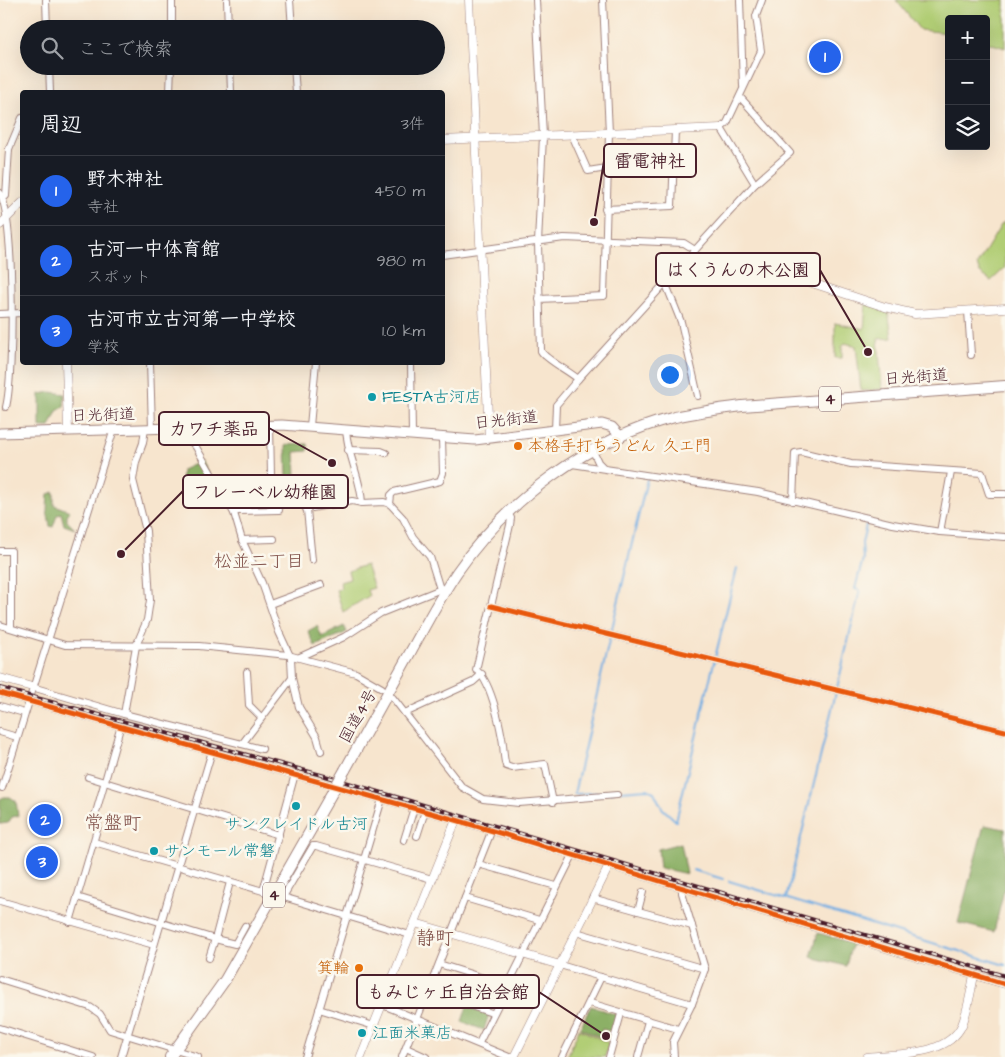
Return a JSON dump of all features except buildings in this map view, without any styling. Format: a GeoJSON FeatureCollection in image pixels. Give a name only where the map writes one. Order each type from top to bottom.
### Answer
{"type":"FeatureCollection","features":[{"type":"Feature","properties":{"kind":"highway","name":"日光街道"},"geometry":{"type":"LineString","coordinates":[[621,437],[674,417],[742,406],[1005,386]]}},
{"type":"Feature","properties":{"kind":"highway","name":"国道4号"},"geometry":{"type":"LineString","coordinates":[[173,1054],[225,980],[345,770],[442,591],[468,557],[508,513],[530,494],[571,464],[621,437]]}},
{"type":"Feature","properties":{"kind":"main road","name":"日光街道"},"geometry":{"type":"LineString","coordinates":[[0,433],[270,425],[310,426],[442,438],[489,438],[602,424],[612,427],[621,437]]}},
{"type":"Feature","properties":{"kind":"street"},"geometry":{"type":"LineString","coordinates":[[46,0],[47,20]]}},
{"type":"Feature","properties":{"kind":"street"},"geometry":{"type":"LineString","coordinates":[[172,0],[172,20]]}},
{"type":"Feature","properties":{"kind":"street"},"geometry":{"type":"LineString","coordinates":[[227,0],[228,20]]}},
{"type":"Feature","properties":{"kind":"street"},"geometry":{"type":"LineString","coordinates":[[290,0],[291,20]]}},
{"type":"Feature","properties":{"kind":"street"},"geometry":{"type":"LineString","coordinates":[[469,0],[489,438]]}},
{"type":"Feature","properties":{"kind":"street"},"geometry":{"type":"LineString","coordinates":[[536,0],[543,136],[538,243],[541,351],[544,356],[568,369],[578,379]]}},
{"type":"Feature","properties":{"kind":"street"},"geometry":{"type":"LineString","coordinates":[[539,299],[604,296],[604,239],[609,133],[603,0]]}},
{"type":"Feature","properties":{"kind":"street"},"geometry":{"type":"LineString","coordinates":[[740,0],[743,89]]}},
{"type":"Feature","properties":{"kind":"street"},"geometry":{"type":"LineString","coordinates":[[445,140],[721,128],[727,123],[761,52],[756,16],[762,0]]}},
{"type":"Feature","properties":{"kind":"street"},"geometry":{"type":"LineString","coordinates":[[49,75],[50,90]]}},
{"type":"Feature","properties":{"kind":"street"},"geometry":{"type":"LineString","coordinates":[[170,90],[171,75]]}},
{"type":"Feature","properties":{"kind":"street"},"geometry":{"type":"LineString","coordinates":[[230,75],[231,90]]}},
{"type":"Feature","properties":{"kind":"street"},"geometry":{"type":"LineString","coordinates":[[295,75],[296,90]]}},
{"type":"Feature","properties":{"kind":"street"},"geometry":{"type":"LineString","coordinates":[[555,430],[556,405],[578,379],[755,184],[790,153],[740,97]]}},
{"type":"Feature","properties":{"kind":"street"},"geometry":{"type":"LineString","coordinates":[[3,200],[6,196],[10,149],[20,123]]}},
{"type":"Feature","properties":{"kind":"street"},"geometry":{"type":"LineString","coordinates":[[721,128],[755,184]]}},
{"type":"Feature","properties":{"kind":"street"},"geometry":{"type":"LineString","coordinates":[[605,209],[672,206],[675,130]]}},
{"type":"Feature","properties":{"kind":"street"},"geometry":{"type":"LineString","coordinates":[[572,135],[588,171],[607,168]]}},
{"type":"Feature","properties":{"kind":"street"},"geometry":{"type":"LineString","coordinates":[[0,192],[3,200],[3,222],[12,314],[6,408]]}},
{"type":"Feature","properties":{"kind":"street"},"geometry":{"type":"LineString","coordinates":[[3,222],[20,205]]}},
{"type":"Feature","properties":{"kind":"street"},"geometry":{"type":"LineString","coordinates":[[445,255],[564,238],[684,243],[695,250]]}},
{"type":"Feature","properties":{"kind":"street"},"geometry":{"type":"LineString","coordinates":[[757,272],[812,283],[885,307],[915,314],[1005,308]]}},
{"type":"Feature","properties":{"kind":"street"},"geometry":{"type":"LineString","coordinates":[[665,282],[681,322],[698,396]]}},
{"type":"Feature","properties":{"kind":"street"},"geometry":{"type":"LineString","coordinates":[[968,311],[971,355]]}},
{"type":"Feature","properties":{"kind":"street"},"geometry":{"type":"LineString","coordinates":[[0,314],[20,313]]}},
{"type":"Feature","properties":{"kind":"street"},"geometry":{"type":"LineString","coordinates":[[66,365],[68,431]]}},
{"type":"Feature","properties":{"kind":"street"},"geometry":{"type":"LineString","coordinates":[[124,714],[136,646],[147,620],[150,600],[146,531],[133,480],[136,462],[148,428],[150,365]]}},
{"type":"Feature","properties":{"kind":"street"},"geometry":{"type":"LineString","coordinates":[[310,426],[316,365]]}},
{"type":"Feature","properties":{"kind":"street"},"geometry":{"type":"LineString","coordinates":[[411,365],[412,435]]}},
{"type":"Feature","properties":{"kind":"street"},"geometry":{"type":"LineString","coordinates":[[270,425],[271,475]]}},
{"type":"Feature","properties":{"kind":"street"},"geometry":{"type":"LineString","coordinates":[[183,427],[234,513],[242,540],[270,604],[293,668],[292,678],[300,707],[317,737],[321,751]]}},
{"type":"Feature","properties":{"kind":"street"},"geometry":{"type":"LineString","coordinates":[[346,429],[348,450],[361,492],[362,503]]}},
{"type":"Feature","properties":{"kind":"street"},"geometry":{"type":"LineString","coordinates":[[2,788],[32,687],[114,430]]}},
{"type":"Feature","properties":{"kind":"street"},"geometry":{"type":"LineString","coordinates":[[390,504],[391,495],[394,492],[440,480],[443,473],[442,438]]}},
{"type":"Feature","properties":{"kind":"street"},"geometry":{"type":"LineString","coordinates":[[348,450],[381,450],[386,453]]}},
{"type":"Feature","properties":{"kind":"street"},"geometry":{"type":"LineString","coordinates":[[593,451],[598,462],[604,468]]}},
{"type":"Feature","properties":{"kind":"street"},"geometry":{"type":"LineString","coordinates":[[793,501],[795,453],[801,452],[851,464],[982,473],[989,494],[1005,494]]}},
{"type":"Feature","properties":{"kind":"street"},"geometry":{"type":"LineString","coordinates":[[571,464],[758,492],[940,532],[1005,537]]}},
{"type":"Feature","properties":{"kind":"street"},"geometry":{"type":"LineString","coordinates":[[940,532],[951,472]]}},
{"type":"Feature","properties":{"kind":"street"},"geometry":{"type":"LineString","coordinates":[[305,490],[312,560]]}},
{"type":"Feature","properties":{"kind":"street"},"geometry":{"type":"LineString","coordinates":[[300,657],[344,637],[381,614],[442,591],[430,557],[413,537],[403,518],[390,504],[384,502],[362,503],[352,501],[306,509]]}},
{"type":"Feature","properties":{"kind":"street"},"geometry":{"type":"LineString","coordinates":[[234,513],[237,511],[279,510]]}},
{"type":"Feature","properties":{"kind":"street"},"geometry":{"type":"LineString","coordinates":[[508,513],[511,518],[510,526],[476,668],[482,674],[499,725],[506,766],[512,768],[545,764],[553,802]]}},
{"type":"Feature","properties":{"kind":"street"},"geometry":{"type":"LineString","coordinates":[[242,540],[274,539]]}},
{"type":"Feature","properties":{"kind":"street"},"geometry":{"type":"LineString","coordinates":[[0,551],[11,551],[11,627]]}},
{"type":"Feature","properties":{"kind":"street"},"geometry":{"type":"LineString","coordinates":[[229,566],[251,560]]}},
{"type":"Feature","properties":{"kind":"street"},"geometry":{"type":"LineString","coordinates":[[270,604],[321,586]]}},
{"type":"Feature","properties":{"kind":"street"},"geometry":{"type":"LineString","coordinates":[[491,606],[1005,731]]}},
{"type":"Feature","properties":{"kind":"street"},"geometry":{"type":"LineString","coordinates":[[0,625],[65,645],[199,646],[288,655],[356,673],[382,688]]}},
{"type":"Feature","properties":{"kind":"street"},"geometry":{"type":"LineString","coordinates":[[247,672],[249,705],[261,717]]}},
{"type":"Feature","properties":{"kind":"street"},"geometry":{"type":"LineString","coordinates":[[405,713],[473,682],[482,674]]}},
{"type":"Feature","properties":{"kind":"street"},"geometry":{"type":"LineString","coordinates":[[0,678],[124,714],[262,749]]}},
{"type":"Feature","properties":{"kind":"street"},"geometry":{"type":"LineString","coordinates":[[242,744],[292,678]]}},
{"type":"Feature","properties":{"kind":"street"},"geometry":{"type":"LineString","coordinates":[[0,693],[120,728],[212,751],[425,811],[491,832],[682,886],[1005,984]]}},
{"type":"Feature","properties":{"kind":"street"},"geometry":{"type":"LineString","coordinates":[[392,698],[462,788],[477,798],[519,803],[553,802],[617,795]]}},
{"type":"Feature","properties":{"kind":"street"},"geometry":{"type":"LineString","coordinates":[[0,706],[24,713]]}},
{"type":"Feature","properties":{"kind":"street"},"geometry":{"type":"LineString","coordinates":[[70,922],[94,842],[98,826],[95,816],[120,728]]}},
{"type":"Feature","properties":{"kind":"street"},"geometry":{"type":"LineString","coordinates":[[0,732],[17,737]]}},
{"type":"Feature","properties":{"kind":"street"},"geometry":{"type":"LineString","coordinates":[[121,1057],[212,751]]}},
{"type":"Feature","properties":{"kind":"street"},"geometry":{"type":"LineString","coordinates":[[94,842],[265,892],[295,774]]}},
{"type":"Feature","properties":{"kind":"street"},"geometry":{"type":"LineString","coordinates":[[88,777],[279,835]]}},
{"type":"Feature","properties":{"kind":"street"},"geometry":{"type":"LineString","coordinates":[[305,1057],[382,799]]}},
{"type":"Feature","properties":{"kind":"street"},"geometry":{"type":"LineString","coordinates":[[404,840],[414,808]]}},
{"type":"Feature","properties":{"kind":"street"},"geometry":{"type":"LineString","coordinates":[[417,836],[425,811]]}},
{"type":"Feature","properties":{"kind":"street"},"geometry":{"type":"LineString","coordinates":[[361,1057],[456,820]]}},
{"type":"Feature","properties":{"kind":"street"},"geometry":{"type":"LineString","coordinates":[[402,1057],[491,832]]}},
{"type":"Feature","properties":{"kind":"street"},"geometry":{"type":"LineString","coordinates":[[410,935],[281,897],[313,846],[432,879]]}},
{"type":"Feature","properties":{"kind":"street"},"geometry":{"type":"LineString","coordinates":[[479,1043],[506,985],[573,855]]}},
{"type":"Feature","properties":{"kind":"street"},"geometry":{"type":"LineString","coordinates":[[478,864],[556,886]]}},
{"type":"Feature","properties":{"kind":"street"},"geometry":{"type":"LineString","coordinates":[[514,1057],[609,866]]}},
{"type":"Feature","properties":{"kind":"street"},"geometry":{"type":"LineString","coordinates":[[209,958],[230,882]]}},
{"type":"Feature","properties":{"kind":"street"},"geometry":{"type":"LineString","coordinates":[[674,1057],[673,1042],[692,1004],[705,969],[682,893],[682,886]]}},
{"type":"Feature","properties":{"kind":"street"},"geometry":{"type":"LineString","coordinates":[[638,911],[643,892]]}},
{"type":"Feature","properties":{"kind":"street"},"geometry":{"type":"LineString","coordinates":[[77,897],[235,944],[245,926]]}},
{"type":"Feature","properties":{"kind":"street"},"geometry":{"type":"LineString","coordinates":[[465,898],[539,920]]}},
{"type":"Feature","properties":{"kind":"street"},"geometry":{"type":"LineString","coordinates":[[592,898],[692,926]]}},
{"type":"Feature","properties":{"kind":"street"},"geometry":{"type":"LineString","coordinates":[[0,901],[154,945]]}},
{"type":"Feature","properties":{"kind":"street"},"geometry":{"type":"LineString","coordinates":[[415,923],[692,1004]]}},
{"type":"Feature","properties":{"kind":"street"},"geometry":{"type":"LineString","coordinates":[[576,932],[705,969]]}},
{"type":"Feature","properties":{"kind":"street"},"geometry":{"type":"LineString","coordinates":[[439,964],[506,985]]}},
{"type":"Feature","properties":{"kind":"street"},"geometry":{"type":"LineString","coordinates":[[867,1057],[905,1056],[934,1050],[947,1043],[962,1026],[974,975]]}},
{"type":"Feature","properties":{"kind":"street"},"geometry":{"type":"LineString","coordinates":[[562,1057],[590,1003],[601,977]]}},
{"type":"Feature","properties":{"kind":"street"},"geometry":{"type":"LineString","coordinates":[[0,979],[90,1007],[100,1014],[110,1030],[128,1035],[173,1054],[198,1057]]}},
{"type":"Feature","properties":{"kind":"street"},"geometry":{"type":"LineString","coordinates":[[428,992],[492,1013]]}},
{"type":"Feature","properties":{"kind":"street"},"geometry":{"type":"LineString","coordinates":[[590,1003],[621,1014],[678,1029]]}},
{"type":"Feature","properties":{"kind":"street"},"geometry":{"type":"LineString","coordinates":[[383,1005],[509,1057]]}},
{"type":"Feature","properties":{"kind":"street"},"geometry":{"type":"LineString","coordinates":[[318,1009],[374,1026]]}},
{"type":"Feature","properties":{"kind":"street"},"geometry":{"type":"LineString","coordinates":[[609,1057],[621,1014]]}},
{"type":"Feature","properties":{"kind":"street"},"geometry":{"type":"LineString","coordinates":[[638,1057],[648,1021]]}},
{"type":"Feature","properties":{"kind":"street"},"geometry":{"type":"LineString","coordinates":[[0,1028],[93,1057]]}},
{"type":"Feature","properties":{"kind":"street"},"geometry":{"type":"LineString","coordinates":[[406,1048],[426,1057]]}},
{"type":"Feature","properties":{"kind":"green space"},"geometry":{"type":"Polygon","coordinates":[[[896,0],[1005,0],[1005,48],[990,43],[990,15],[945,15],[945,33],[920,30],[896,0]]]}},
{"type":"Feature","properties":{"kind":"green space"},"geometry":{"type":"Polygon","coordinates":[[[1005,222],[1005,268],[991,281],[980,273],[977,265],[1001,225],[1005,222]]]}},
{"type":"Feature","properties":{"kind":"green space"},"geometry":{"type":"Polygon","coordinates":[[[866,303],[888,310],[892,338],[878,339],[882,389],[861,391],[856,346],[845,343],[842,347],[842,358],[835,358],[835,323],[864,329],[866,303]]]}},
{"type":"Feature","properties":{"kind":"green space"},"geometry":{"type":"Polygon","coordinates":[[[51,392],[65,394],[64,407],[57,411],[50,427],[40,427],[40,394],[51,392]]]}},
{"type":"Feature","properties":{"kind":"green space"},"geometry":{"type":"Polygon","coordinates":[[[308,444],[308,451],[295,452],[296,478],[287,478],[286,445],[308,444]]]}},
{"type":"Feature","properties":{"kind":"green space"},"geometry":{"type":"Polygon","coordinates":[[[201,461],[221,497],[209,497],[205,492],[194,501],[186,503],[181,490],[182,470],[201,461]]]}},
{"type":"Feature","properties":{"kind":"green space"},"geometry":{"type":"Polygon","coordinates":[[[54,492],[54,505],[70,511],[67,515],[67,521],[75,529],[64,525],[61,513],[57,515],[53,527],[50,526],[47,510],[48,494],[54,492]]]}},
{"type":"Feature","properties":{"kind":"green space"},"geometry":{"type":"Polygon","coordinates":[[[366,565],[374,588],[367,590],[369,596],[343,612],[336,590],[341,588],[340,582],[350,579],[348,571],[366,565]]]}},
{"type":"Feature","properties":{"kind":"green space"},"geometry":{"type":"Polygon","coordinates":[[[317,626],[322,637],[344,626],[347,632],[315,646],[308,631],[317,626]]]}},
{"type":"Feature","properties":{"kind":"green space"},"geometry":{"type":"Polygon","coordinates":[[[10,797],[16,801],[18,816],[12,817],[8,823],[0,824],[0,799],[10,797]]]}},
{"type":"Feature","properties":{"kind":"green space"},"geometry":{"type":"Polygon","coordinates":[[[984,825],[1005,829],[1005,886],[994,932],[958,923],[984,825]]]}},
{"type":"Feature","properties":{"kind":"green space"},"geometry":{"type":"Polygon","coordinates":[[[681,843],[687,874],[660,868],[658,849],[681,843]]]}},
{"type":"Feature","properties":{"kind":"green space"},"geometry":{"type":"Polygon","coordinates":[[[818,933],[852,943],[846,966],[811,957],[818,933]]]}},
{"type":"Feature","properties":{"kind":"green space"},"geometry":{"type":"Polygon","coordinates":[[[467,1006],[489,1014],[484,1030],[462,1022],[467,1006]]]}},
{"type":"Feature","properties":{"kind":"green space"},"geometry":{"type":"Polygon","coordinates":[[[591,1006],[617,1015],[613,1032],[602,1029],[600,1037],[580,1028],[591,1006]]]}},
{"type":"Feature","properties":{"kind":"green space"},"geometry":{"type":"Polygon","coordinates":[[[579,1029],[609,1043],[605,1057],[567,1057],[579,1029]]]}},
{"type":"Feature","properties":{"kind":"waterway"},"geometry":{"type":"LineString","coordinates":[[611,633],[647,479]]}},
{"type":"Feature","properties":{"kind":"waterway"},"geometry":{"type":"LineString","coordinates":[[837,688],[860,590],[855,589],[863,559],[862,543],[867,521]]}},
{"type":"Feature","properties":{"kind":"waterway"},"geometry":{"type":"LineString","coordinates":[[715,658],[737,568]]}},
{"type":"Feature","properties":{"kind":"waterway"},"geometry":{"type":"LineString","coordinates":[[610,637],[574,794],[613,792]]}},
{"type":"Feature","properties":{"kind":"waterway"},"geometry":{"type":"LineString","coordinates":[[676,821],[714,662]]}},
{"type":"Feature","properties":{"kind":"waterway"},"geometry":{"type":"LineString","coordinates":[[786,899],[836,692]]}},
{"type":"Feature","properties":{"kind":"waterway"},"geometry":{"type":"LineString","coordinates":[[620,791],[647,789],[654,792],[662,808],[676,821]]}},
{"type":"Feature","properties":{"kind":"waterway"},"geometry":{"type":"LineString","coordinates":[[693,870],[723,879]]}},
{"type":"Feature","properties":{"kind":"waterway"},"geometry":{"type":"LineString","coordinates":[[729,881],[1005,965]]}},
{"type":"Feature","properties":{"kind":"railway"},"geometry":{"type":"LineString","coordinates":[[0,688],[325,776],[1005,976]]}},
{"type":"Feature","properties":{"kind":"cycle path"},"geometry":{"type":"LineString","coordinates":[[491,606],[1005,731]]}},
{"type":"Feature","properties":{"kind":"cycle path"},"geometry":{"type":"LineString","coordinates":[[0,693],[456,820],[1005,984]]}},
{"type":"Feature","properties":{"kind":"place","name":"野木神社"},"geometry":{"type":"Point","coordinates":[825,57]}},
{"type":"Feature","properties":{"kind":"place","name":"雷電神社"},"geometry":{"type":"Point","coordinates":[594,222]}},
{"type":"Feature","properties":{"kind":"place","name":"はくうんの木公園"},"geometry":{"type":"Point","coordinates":[868,352]}},
{"type":"Feature","properties":{"kind":"place","name":"FESTA古河店"},"geometry":{"type":"Point","coordinates":[372,397]}},
{"type":"Feature","properties":{"kind":"place","name":"本格手打ちうどん 久エ門"},"geometry":{"type":"Point","coordinates":[518,446]}},
{"type":"Feature","properties":{"kind":"place","name":"カワチ薬品"},"geometry":{"type":"Point","coordinates":[332,463]}},
{"type":"Feature","properties":{"kind":"place","name":"フレーベル幼稚園"},"geometry":{"type":"Point","coordinates":[121,554]}},
{"type":"Feature","properties":{"kind":"place","name":"サンクレイドル古河"},"geometry":{"type":"Point","coordinates":[296,806]}},
{"type":"Feature","properties":{"kind":"place","name":"古河一中体育館"},"geometry":{"type":"Point","coordinates":[45,820]}},
{"type":"Feature","properties":{"kind":"place","name":"サンモール常磐"},"geometry":{"type":"Point","coordinates":[154,851]}},
{"type":"Feature","properties":{"kind":"place","name":"古河市立古河第一中学校"},"geometry":{"type":"Point","coordinates":[42,862]}},
{"type":"Feature","properties":{"kind":"place","name":"箕輪"},"geometry":{"type":"Point","coordinates":[359,968]}},
{"type":"Feature","properties":{"kind":"place","name":"江面米菓店"},"geometry":{"type":"Point","coordinates":[362,1033]}},
{"type":"Feature","properties":{"kind":"place","name":"もみじヶ丘自治会館"},"geometry":{"type":"Point","coordinates":[606,1036]}},
{"type":"Feature","properties":{"kind":"district","name":"松並二丁目"},"geometry":{"type":"Point","coordinates":[259,561]}},
{"type":"Feature","properties":{"kind":"district","name":"常盤町"},"geometry":{"type":"Point","coordinates":[113,823]}},
{"type":"Feature","properties":{"kind":"district","name":"静町"},"geometry":{"type":"Point","coordinates":[435,938]}}]}
